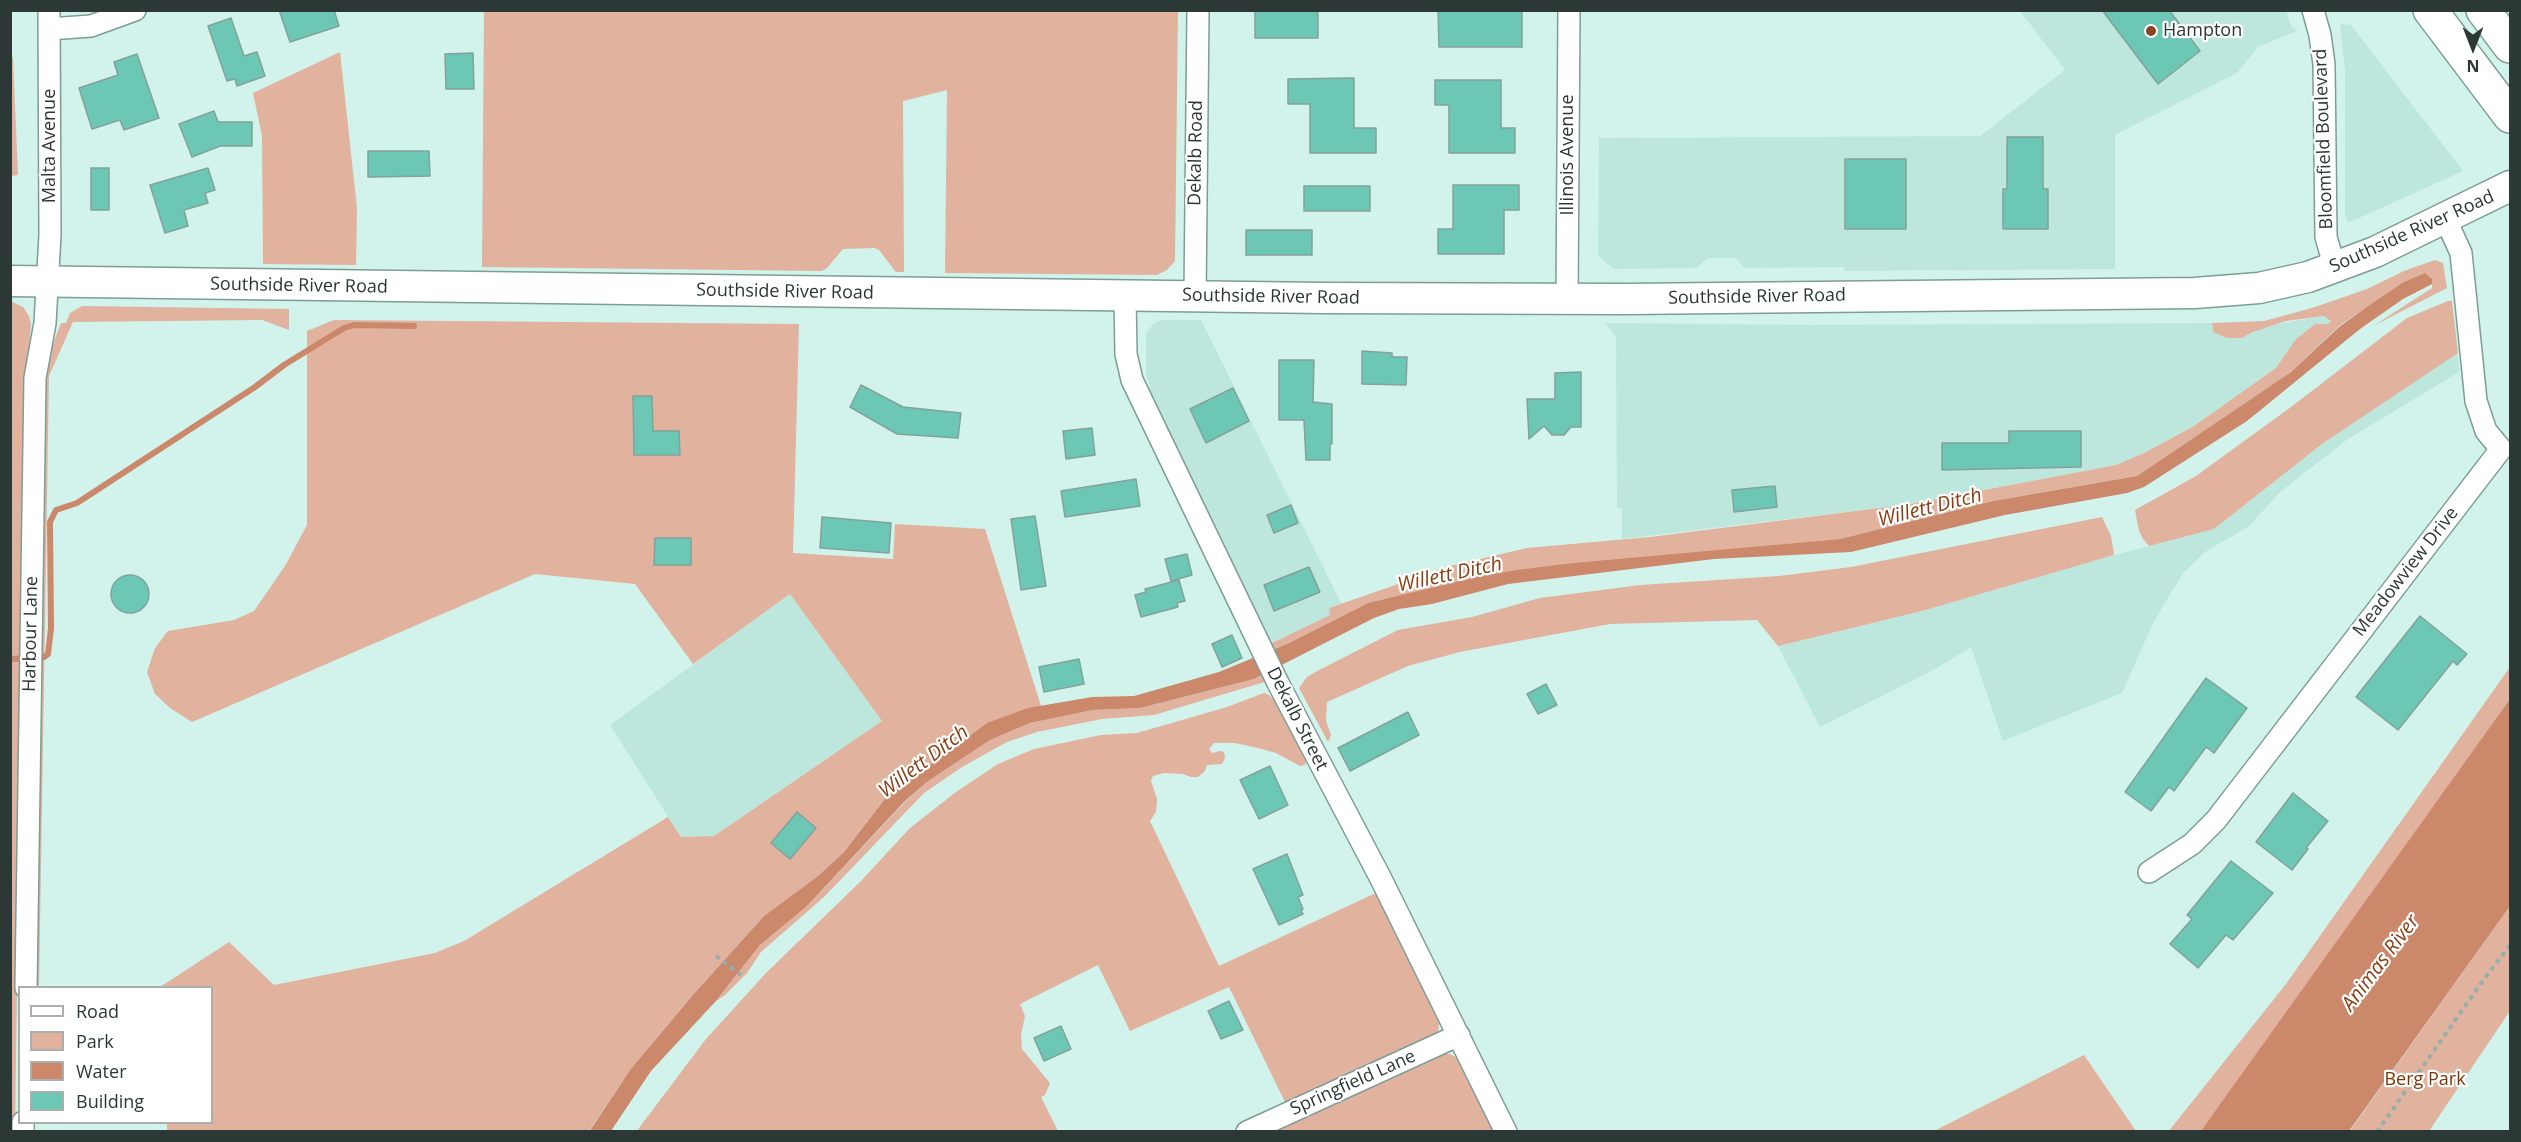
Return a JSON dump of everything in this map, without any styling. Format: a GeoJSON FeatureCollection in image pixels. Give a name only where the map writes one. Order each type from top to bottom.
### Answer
{"type":"FeatureCollection","features":[{"type":"Feature","properties":{"kind":"main road"},"geometry":{"type":"LineString","coordinates":[[2430,10],[2511,116]]}},
{"type":"Feature","properties":{"kind":"main road"},"geometry":{"type":"LineString","coordinates":[[2483,10],[2511,46]]}},
{"type":"Feature","properties":{"kind":"main road","name":"Southside River Road"},"geometry":{"type":"LineString","coordinates":[[10,281],[1125,296],[1567,299],[2195,293],[2236,291],[2286,283],[2335,268],[2375,252],[2511,186]]}},
{"type":"Feature","properties":{"kind":"street"},"geometry":{"type":"LineString","coordinates":[[49,20],[91,26],[135,10]]}},
{"type":"Feature","properties":{"kind":"street","name":"Dekalb Road"},"geometry":{"type":"LineString","coordinates":[[1195,296],[1198,10]]}},
{"type":"Feature","properties":{"kind":"street","name":"Illinois Avenue"},"geometry":{"type":"LineString","coordinates":[[1567,299],[1569,10]]}},
{"type":"Feature","properties":{"kind":"street","name":"Bloomfield Boulevard"},"geometry":{"type":"LineString","coordinates":[[2313,10],[2320,34],[2324,64],[2326,237],[2335,268]]}},
{"type":"Feature","properties":{"kind":"street","name":"Malta Avenue"},"geometry":{"type":"LineString","coordinates":[[48,282],[50,235],[49,20]]}},
{"type":"Feature","properties":{"kind":"street","name":"Meadowview Drive"},"geometry":{"type":"LineString","coordinates":[[2149,872],[2192,844],[2216,820],[2500,449],[2486,431],[2476,401],[2461,253],[2445,218]]}},
{"type":"Feature","properties":{"kind":"street","name":"Harbour Lane"},"geometry":{"type":"LineString","coordinates":[[26,986],[35,378],[45,323],[48,282]]}},
{"type":"Feature","properties":{"kind":"street","name":"Dekalb Street"},"geometry":{"type":"LineString","coordinates":[[1125,296],[1126,354],[1132,380],[1276,677],[1506,1131]]}},
{"type":"Feature","properties":{"kind":"street","name":"Springfield Lane"},"geometry":{"type":"LineString","coordinates":[[1247,1131],[1459,1035]]}},
{"type":"Feature","properties":{"kind":"path"},"geometry":{"type":"LineString","coordinates":[[2377,1131],[2482,982],[2511,945]]}},
{"type":"Feature","properties":{"kind":"path"},"geometry":{"type":"LineString","coordinates":[[716,956],[741,975]]}},
{"type":"Feature","properties":{"kind":"shaded area"},"geometry":{"type":"Polygon","coordinates":[[[2020,11],[2286,11],[2292,28],[2299,30],[2258,47],[2237,73],[2115,135],[2115,269],[1845,271],[1844,267],[1745,268],[1735,258],[1707,258],[1697,268],[1614,269],[1598,256],[1599,138],[1980,136],[2065,70],[2020,11]]]}},
{"type":"Feature","properties":{"kind":"shaded area"},"geometry":{"type":"Polygon","coordinates":[[[2340,24],[2351,25],[2463,171],[2348,223],[2345,214],[2345,69],[2340,24]]]}},
{"type":"Feature","properties":{"kind":"shaded area"},"geometry":{"type":"Polygon","coordinates":[[[2324,316],[2331,321],[2328,324],[2315,324],[2296,339],[2276,368],[2194,426],[2116,465],[1911,504],[1622,539],[1622,508],[1617,508],[1616,337],[1605,323],[1810,325],[2212,323],[2213,332],[2242,338],[2267,326],[2324,316]]]}},
{"type":"Feature","properties":{"kind":"shaded area"},"geometry":{"type":"Polygon","coordinates":[[[1161,320],[1201,320],[1341,603],[1329,608],[1331,615],[1268,645],[1146,388],[1150,386],[1146,375],[1146,335],[1152,325],[1161,320]]]}},
{"type":"Feature","properties":{"kind":"shaded area"},"geometry":{"type":"Polygon","coordinates":[[[2458,353],[2459,372],[2348,439],[2280,492],[2248,527],[2205,552],[2183,573],[2153,623],[2122,693],[2003,741],[1971,647],[1935,669],[1820,727],[1778,646],[1922,611],[2096,560],[2214,529],[2322,444],[2458,353]]]}},
{"type":"Feature","properties":{"kind":"shaded area"},"geometry":{"type":"Polygon","coordinates":[[[790,594],[882,721],[714,836],[681,837],[610,725],[790,594]]]}},
{"type":"Feature","properties":{"kind":"green space"},"geometry":{"type":"Polygon","coordinates":[[[484,11],[1178,11],[1175,261],[1167,270],[1157,275],[945,273],[947,90],[903,101],[904,272],[896,272],[879,250],[874,248],[843,249],[826,269],[821,271],[482,267],[484,11]]]}},
{"type":"Feature","properties":{"kind":"green space"},"geometry":{"type":"Polygon","coordinates":[[[340,52],[357,208],[356,265],[263,264],[262,136],[253,93],[340,52]]]}},
{"type":"Feature","properties":{"kind":"green space"},"geometry":{"type":"Polygon","coordinates":[[[10,57],[13,57],[18,175],[11,176],[10,57]]]}},
{"type":"Feature","properties":{"kind":"green space"},"geometry":{"type":"Polygon","coordinates":[[[2435,260],[2443,263],[2447,288],[2373,326],[2432,288],[2432,279],[2402,283],[2339,326],[2291,372],[2137,476],[1993,501],[1840,539],[1516,570],[1368,603],[1289,643],[1271,650],[1268,645],[1330,615],[1329,608],[1450,566],[1527,548],[1650,537],[1911,504],[2116,465],[2194,426],[2276,368],[2296,339],[2315,324],[2328,324],[2331,321],[2324,316],[2286,321],[2242,338],[2227,338],[2213,332],[2212,323],[2264,321],[2312,308],[2367,289],[2404,271],[2435,260]]]}},
{"type":"Feature","properties":{"kind":"green space"},"geometry":{"type":"Polygon","coordinates":[[[11,301],[23,307],[31,324],[25,398],[15,1131],[11,1132],[11,301]]]}},
{"type":"Feature","properties":{"kind":"green space"},"geometry":{"type":"Polygon","coordinates":[[[2452,301],[2458,353],[2322,444],[2214,529],[2149,546],[2143,539],[2135,510],[2196,476],[2407,318],[2452,301]]]}},
{"type":"Feature","properties":{"kind":"green space"},"geometry":{"type":"Polygon","coordinates":[[[82,306],[289,309],[289,330],[262,320],[73,322],[49,376],[39,986],[34,986],[44,375],[61,323],[66,323],[70,313],[82,306]]]}},
{"type":"Feature","properties":{"kind":"green space"},"geometry":{"type":"Polygon","coordinates":[[[334,320],[799,324],[793,553],[893,559],[895,524],[985,529],[1041,706],[987,723],[888,795],[844,852],[818,876],[764,916],[692,996],[630,1070],[589,1131],[167,1132],[167,1124],[213,1124],[213,986],[162,986],[229,942],[274,985],[435,953],[464,941],[668,817],[681,837],[714,836],[882,721],[790,594],[693,664],[635,584],[535,574],[192,722],[170,708],[155,694],[147,672],[155,648],[168,631],[234,620],[254,611],[285,566],[307,525],[307,331],[334,320]]]}},
{"type":"Feature","properties":{"kind":"green space"},"geometry":{"type":"Polygon","coordinates":[[[2102,517],[2111,536],[2114,555],[1922,611],[1778,646],[1757,620],[1610,624],[1460,652],[1408,666],[1327,702],[1326,721],[1331,735],[1328,742],[1299,688],[1307,677],[1398,630],[1472,617],[1540,598],[1640,585],[1779,576],[1851,567],[2102,517]]]}},
{"type":"Feature","properties":{"kind":"green space"},"geometry":{"type":"Polygon","coordinates":[[[2510,667],[2510,699],[2253,1062],[2201,1131],[2168,1132],[2286,984],[2510,667]]]}},
{"type":"Feature","properties":{"kind":"green space"},"geometry":{"type":"Polygon","coordinates":[[[1265,674],[1268,681],[1154,715],[1102,719],[1037,732],[1007,742],[962,767],[924,793],[824,897],[761,952],[747,973],[715,1002],[760,945],[806,907],[906,801],[927,782],[990,740],[1030,723],[1093,710],[1140,708],[1254,679],[1265,674]]]}},
{"type":"Feature","properties":{"kind":"green space"},"geometry":{"type":"Polygon","coordinates":[[[1264,693],[1276,702],[1306,761],[1305,765],[1300,766],[1276,753],[1258,748],[1235,743],[1214,743],[1209,749],[1212,753],[1224,752],[1225,758],[1222,764],[1207,765],[1205,771],[1198,777],[1164,773],[1153,776],[1151,781],[1157,799],[1156,812],[1150,821],[1219,966],[1378,892],[1440,1018],[1438,1032],[1434,1037],[1286,1104],[1229,987],[1130,1031],[1098,965],[1020,1004],[1025,1016],[1021,1035],[1022,1049],[1050,1083],[1045,1095],[1041,1097],[1058,1131],[636,1132],[706,1039],[766,973],[861,881],[910,828],[956,792],[998,764],[1034,749],[1101,735],[1137,733],[1227,707],[1264,693]]]}},
{"type":"Feature","properties":{"kind":"green space","name":"Berg Park"},"geometry":{"type":"Polygon","coordinates":[[[2510,906],[2510,1011],[2429,1131],[2349,1132],[2510,906]]]}},
{"type":"Feature","properties":{"kind":"green space"},"geometry":{"type":"Polygon","coordinates":[[[1444,1054],[1458,1058],[1496,1132],[1268,1132],[1444,1054]]]}},
{"type":"Feature","properties":{"kind":"green space"},"geometry":{"type":"Polygon","coordinates":[[[2084,1055],[2136,1131],[1934,1131],[2084,1055]]]}},
{"type":"Feature","properties":{"kind":"water"},"geometry":{"type":"Polygon","coordinates":[[[2425,273],[2432,279],[2432,284],[2403,299],[2360,329],[2247,421],[2144,487],[2127,493],[2005,515],[1851,552],[1714,559],[1508,584],[1432,604],[1399,609],[1374,618],[1254,679],[1140,708],[1093,710],[1030,723],[990,740],[927,782],[905,801],[806,907],[760,945],[715,1002],[651,1071],[611,1131],[589,1132],[630,1070],[692,996],[764,916],[818,876],[844,852],[888,795],[987,723],[1028,708],[1092,697],[1134,696],[1219,672],[1289,643],[1368,603],[1478,577],[1574,563],[1840,539],[1993,501],[2137,476],[2291,372],[2339,327],[2371,304],[2402,283],[2425,273]]]}},
{"type":"Feature","properties":{"kind":"water","name":"Animas River"},"geometry":{"type":"Polygon","coordinates":[[[2510,699],[2510,906],[2349,1131],[2201,1131],[2510,699]]]}},
{"type":"Feature","properties":{"kind":"building"},"geometry":{"type":"Polygon","coordinates":[[[279,10],[334,10],[339,26],[290,42],[279,10]]]}},
{"type":"Feature","properties":{"kind":"building"},"geometry":{"type":"Polygon","coordinates":[[[1255,10],[1318,10],[1318,38],[1255,38],[1255,10]]]}},
{"type":"Feature","properties":{"kind":"building"},"geometry":{"type":"Polygon","coordinates":[[[1438,10],[1522,10],[1522,47],[1439,47],[1438,10]]]}},
{"type":"Feature","properties":{"kind":"building","name":"Hampton"},"geometry":{"type":"Polygon","coordinates":[[[2102,10],[2169,10],[2200,51],[2158,84],[2102,10]]]}},
{"type":"Feature","properties":{"kind":"building"},"geometry":{"type":"Polygon","coordinates":[[[231,18],[244,56],[257,52],[265,76],[237,86],[235,79],[227,81],[208,26],[231,18]]]}},
{"type":"Feature","properties":{"kind":"building"},"geometry":{"type":"Polygon","coordinates":[[[473,53],[474,89],[446,89],[445,54],[473,53]]]}},
{"type":"Feature","properties":{"kind":"building"},"geometry":{"type":"Polygon","coordinates":[[[137,54],[159,118],[124,130],[120,120],[92,129],[79,88],[118,75],[114,62],[137,54]]]}},
{"type":"Feature","properties":{"kind":"building"},"geometry":{"type":"Polygon","coordinates":[[[1354,78],[1354,128],[1376,128],[1376,153],[1310,153],[1310,104],[1288,104],[1288,79],[1354,78]]]}},
{"type":"Feature","properties":{"kind":"building"},"geometry":{"type":"Polygon","coordinates":[[[1435,80],[1501,80],[1501,128],[1515,128],[1515,153],[1449,153],[1449,105],[1435,105],[1435,80]]]}},
{"type":"Feature","properties":{"kind":"building"},"geometry":{"type":"Polygon","coordinates":[[[214,111],[218,122],[252,122],[252,146],[220,146],[192,157],[179,124],[214,111]]]}},
{"type":"Feature","properties":{"kind":"building"},"geometry":{"type":"Polygon","coordinates":[[[2007,137],[2043,137],[2043,189],[2048,189],[2048,229],[2003,229],[2003,189],[2007,189],[2007,137]]]}},
{"type":"Feature","properties":{"kind":"building"},"geometry":{"type":"Polygon","coordinates":[[[368,151],[429,151],[430,176],[368,177],[368,151]]]}},
{"type":"Feature","properties":{"kind":"building"},"geometry":{"type":"Polygon","coordinates":[[[1845,159],[1906,159],[1906,229],[1845,229],[1845,159]]]}},
{"type":"Feature","properties":{"kind":"building"},"geometry":{"type":"Polygon","coordinates":[[[91,168],[109,168],[109,210],[91,210],[91,168]]]}},
{"type":"Feature","properties":{"kind":"building"},"geometry":{"type":"Polygon","coordinates":[[[208,168],[215,190],[205,193],[208,203],[184,210],[188,226],[165,233],[150,185],[208,168]]]}},
{"type":"Feature","properties":{"kind":"building"},"geometry":{"type":"Polygon","coordinates":[[[1453,185],[1519,185],[1519,210],[1504,210],[1504,254],[1438,254],[1438,229],[1453,229],[1453,185]]]}},
{"type":"Feature","properties":{"kind":"building"},"geometry":{"type":"Polygon","coordinates":[[[1304,186],[1370,186],[1370,211],[1304,211],[1304,186]]]}},
{"type":"Feature","properties":{"kind":"building"},"geometry":{"type":"Polygon","coordinates":[[[1246,230],[1312,230],[1312,255],[1246,255],[1246,230]]]}},
{"type":"Feature","properties":{"kind":"building"},"geometry":{"type":"Polygon","coordinates":[[[1362,351],[1392,353],[1392,357],[1407,357],[1406,385],[1362,384],[1362,351]]]}},
{"type":"Feature","properties":{"kind":"building"},"geometry":{"type":"Polygon","coordinates":[[[1279,360],[1314,360],[1313,402],[1332,404],[1330,460],[1306,460],[1304,420],[1279,420],[1279,360]]]}},
{"type":"Feature","properties":{"kind":"building"},"geometry":{"type":"Polygon","coordinates":[[[1581,372],[1581,427],[1571,427],[1564,435],[1552,435],[1544,426],[1529,439],[1527,399],[1555,399],[1555,373],[1581,372]]]}},
{"type":"Feature","properties":{"kind":"building"},"geometry":{"type":"Polygon","coordinates":[[[861,385],[903,407],[961,413],[958,438],[897,434],[850,407],[861,385]]]}},
{"type":"Feature","properties":{"kind":"building"},"geometry":{"type":"Polygon","coordinates":[[[1233,388],[1249,421],[1206,443],[1190,409],[1233,388]]]}},
{"type":"Feature","properties":{"kind":"building"},"geometry":{"type":"Polygon","coordinates":[[[633,396],[652,396],[653,431],[679,431],[680,455],[634,455],[633,396]]]}},
{"type":"Feature","properties":{"kind":"building"},"geometry":{"type":"Polygon","coordinates":[[[1092,428],[1095,455],[1066,459],[1063,431],[1092,428]]]}},
{"type":"Feature","properties":{"kind":"building"},"geometry":{"type":"Polygon","coordinates":[[[2009,431],[2081,431],[2081,467],[1942,470],[1942,443],[2009,443],[2009,431]]]}},
{"type":"Feature","properties":{"kind":"building"},"geometry":{"type":"Polygon","coordinates":[[[1136,479],[1140,506],[1065,517],[1061,491],[1136,479]]]}},
{"type":"Feature","properties":{"kind":"building"},"geometry":{"type":"Polygon","coordinates":[[[1775,486],[1777,507],[1734,512],[1732,490],[1775,486]]]}},
{"type":"Feature","properties":{"kind":"building"},"geometry":{"type":"Polygon","coordinates":[[[1291,505],[1298,523],[1274,533],[1267,515],[1291,505]]]}},
{"type":"Feature","properties":{"kind":"building"},"geometry":{"type":"Polygon","coordinates":[[[1035,516],[1046,586],[1021,590],[1011,519],[1035,516]]]}},
{"type":"Feature","properties":{"kind":"building"},"geometry":{"type":"Polygon","coordinates":[[[822,517],[891,523],[889,553],[820,548],[822,517]]]}},
{"type":"Feature","properties":{"kind":"building"},"geometry":{"type":"Polygon","coordinates":[[[655,538],[691,538],[691,565],[654,565],[655,538]]]}},
{"type":"Feature","properties":{"kind":"building"},"geometry":{"type":"Polygon","coordinates":[[[1187,554],[1192,575],[1171,581],[1165,559],[1187,554]]]}},
{"type":"Feature","properties":{"kind":"building"},"geometry":{"type":"Polygon","coordinates":[[[1309,567],[1320,592],[1274,611],[1264,585],[1309,567]]]}},
{"type":"Feature","properties":{"kind":"building"},"geometry":{"type":"Polygon","coordinates":[[[130,575],[144,580],[149,594],[144,608],[130,613],[116,608],[111,594],[116,580],[130,575]]]}},
{"type":"Feature","properties":{"kind":"building"},"geometry":{"type":"Polygon","coordinates":[[[1179,580],[1185,601],[1177,603],[1178,607],[1141,617],[1135,595],[1146,592],[1145,589],[1179,580]]]}},
{"type":"Feature","properties":{"kind":"building"},"geometry":{"type":"Polygon","coordinates":[[[2420,616],[2467,654],[2457,665],[2453,661],[2398,730],[2356,697],[2420,616]]]}},
{"type":"Feature","properties":{"kind":"building"},"geometry":{"type":"Polygon","coordinates":[[[1232,635],[1242,658],[1222,667],[1212,644],[1232,635]]]}},
{"type":"Feature","properties":{"kind":"building"},"geometry":{"type":"Polygon","coordinates":[[[1079,659],[1084,684],[1044,692],[1039,667],[1079,659]]]}},
{"type":"Feature","properties":{"kind":"building"},"geometry":{"type":"Polygon","coordinates":[[[2206,678],[2247,708],[2214,753],[2206,747],[2174,791],[2169,787],[2151,811],[2125,792],[2206,678]]]}},
{"type":"Feature","properties":{"kind":"building"},"geometry":{"type":"Polygon","coordinates":[[[1546,684],[1557,705],[1538,714],[1527,694],[1546,684]]]}},
{"type":"Feature","properties":{"kind":"building"},"geometry":{"type":"Polygon","coordinates":[[[1408,712],[1419,735],[1350,771],[1338,748],[1408,712]]]}},
{"type":"Feature","properties":{"kind":"building"},"geometry":{"type":"Polygon","coordinates":[[[1270,766],[1288,805],[1259,819],[1240,780],[1270,766]]]}},
{"type":"Feature","properties":{"kind":"building"},"geometry":{"type":"Polygon","coordinates":[[[2293,793],[2328,821],[2292,870],[2256,842],[2293,793]]]}},
{"type":"Feature","properties":{"kind":"building"},"geometry":{"type":"Polygon","coordinates":[[[797,812],[816,828],[790,859],[771,843],[797,812]]]}},
{"type":"Feature","properties":{"kind":"building"},"geometry":{"type":"Polygon","coordinates":[[[1287,854],[1303,895],[1298,897],[1303,914],[1279,925],[1253,869],[1287,854]]]}},
{"type":"Feature","properties":{"kind":"building"},"geometry":{"type":"Polygon","coordinates":[[[2231,861],[2273,893],[2233,940],[2226,935],[2198,968],[2170,944],[2192,919],[2187,915],[2231,861]]]}},
{"type":"Feature","properties":{"kind":"building"},"geometry":{"type":"Polygon","coordinates":[[[1229,1001],[1243,1030],[1221,1039],[1208,1011],[1229,1001]]]}},
{"type":"Feature","properties":{"kind":"building"},"geometry":{"type":"Polygon","coordinates":[[[1061,1026],[1071,1049],[1044,1061],[1034,1038],[1061,1026]]]}},
{"type":"Feature","properties":{"kind":"waterway"},"geometry":{"type":"LineString","coordinates":[[10,659],[44,657],[48,654],[51,628],[50,522],[56,510],[77,503],[255,387],[284,365],[344,328],[354,325],[414,326]]}},
{"type":"Feature","properties":{"kind":"place","name":"Hampton"},"geometry":{"type":"Point","coordinates":[2151,31]}},
{"type":"Feature","properties":{"kind":"water label","name":"Willett Ditch"},"geometry":{"type":"Point","coordinates":[1930,508]}},
{"type":"Feature","properties":{"kind":"water label","name":"Willett Ditch"},"geometry":{"type":"Point","coordinates":[1450,575]}},
{"type":"Feature","properties":{"kind":"water label","name":"Willett Ditch"},"geometry":{"type":"Point","coordinates":[924,762]}}]}
